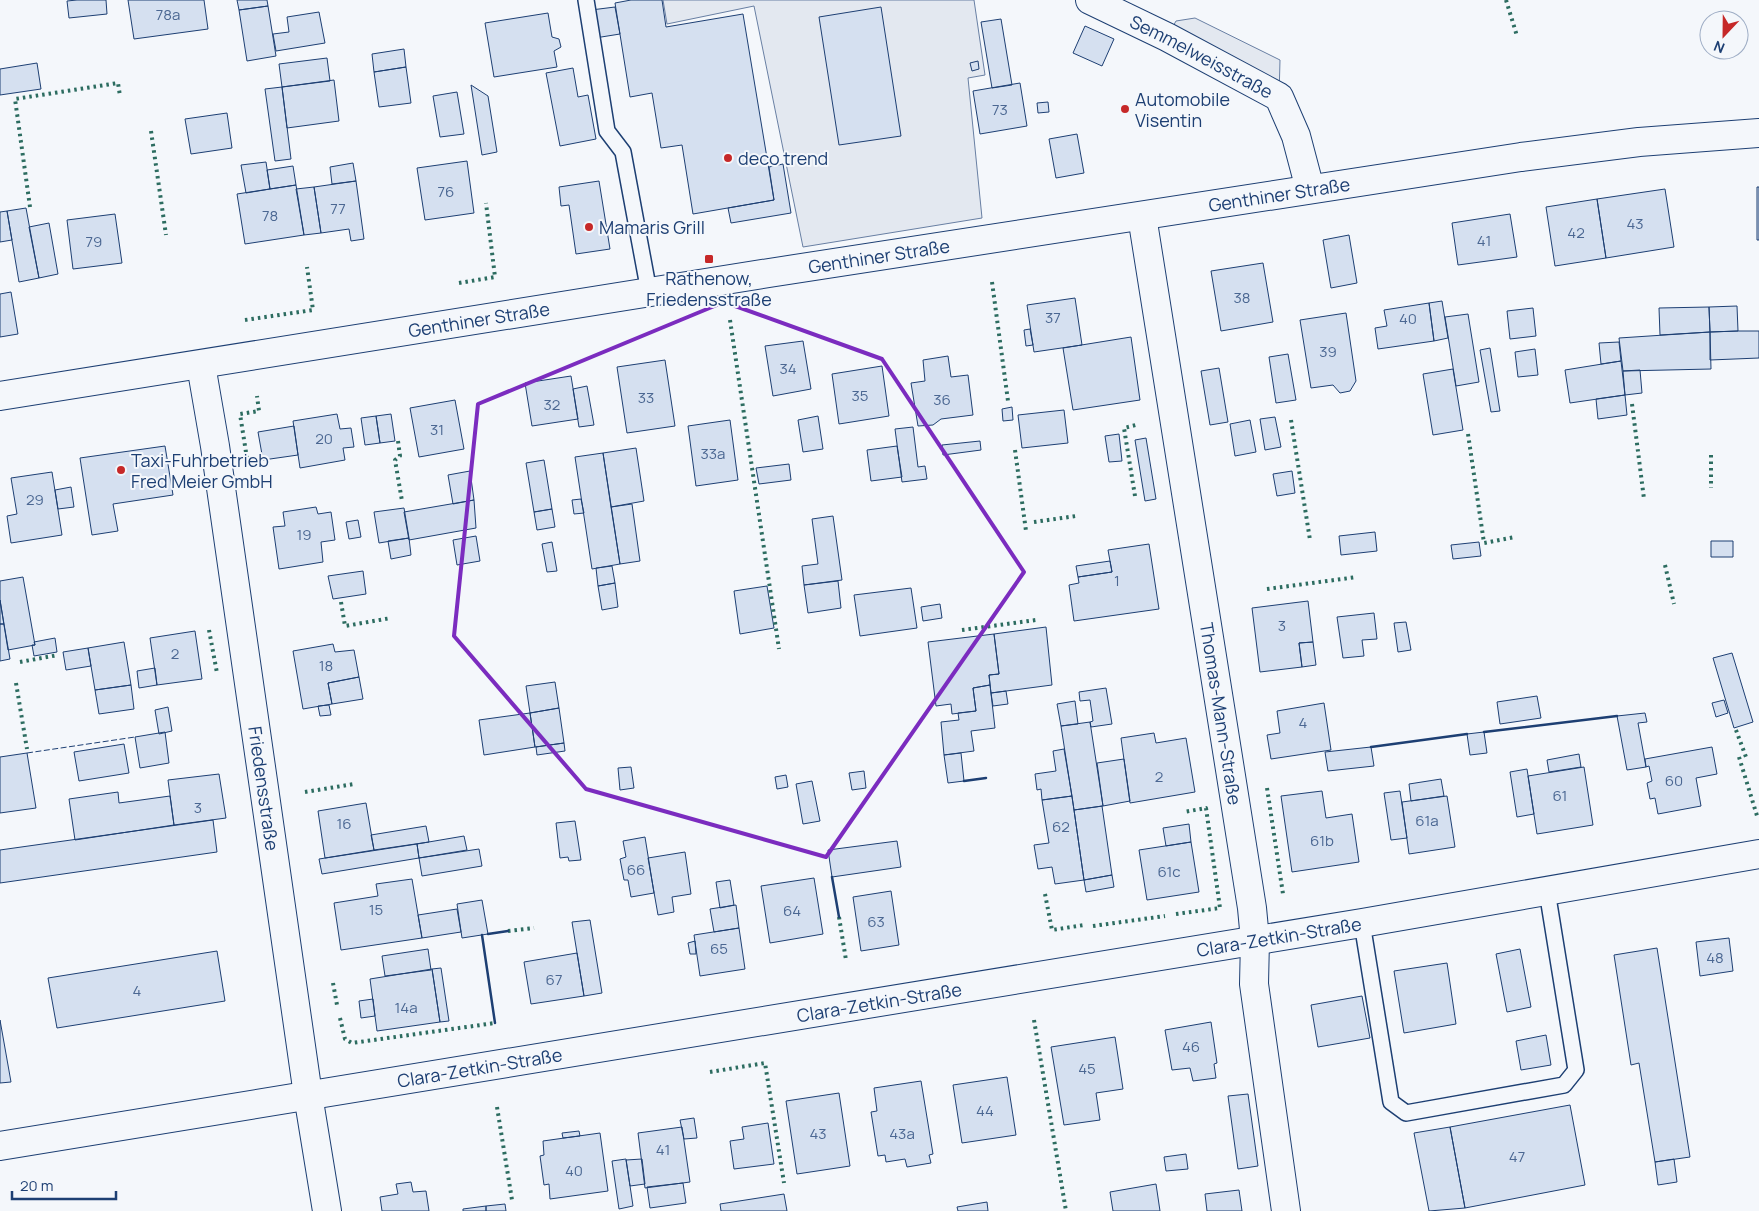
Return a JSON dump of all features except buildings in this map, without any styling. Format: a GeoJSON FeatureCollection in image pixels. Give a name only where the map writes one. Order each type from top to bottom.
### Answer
{"type":"FeatureCollection","features":[{"type":"Feature","properties":{"kind":"street","name":"Semmelweisstraße"},"geometry":{"type":"LineString","coordinates":[[1090,0],[1168,37],[1279,97],[1296,136],[1310,189]]}},
{"type":"Feature","properties":{"kind":"street","name":"Genthiner Straße"},"geometry":{"type":"LineString","coordinates":[[0,396],[649,292],[1550,153],[1639,142],[1759,133]]}},
{"type":"Feature","properties":{"kind":"street","name":"Thomas-Mann-Straße"},"geometry":{"type":"LineString","coordinates":[[1142,216],[1252,908],[1255,940],[1254,984],[1286,1211]]}},
{"type":"Feature","properties":{"kind":"street","name":"Friedensstraße"},"geometry":{"type":"LineString","coordinates":[[201,365],[218,465],[308,1095],[327,1211]]}},
{"type":"Feature","properties":{"kind":"street","name":"Clara-Zetkin-Straße"},"geometry":{"type":"LineString","coordinates":[[0,1146],[1362,923],[1546,891],[1757,861]]}},
{"type":"Feature","properties":{"kind":"lane"},"geometry":{"type":"LineString","coordinates":[[586,0],[607,131],[624,152],[649,292]]}},
{"type":"Feature","properties":{"kind":"lane"},"geometry":{"type":"LineString","coordinates":[[1362,923],[1392,1102],[1406,1113],[1564,1085],[1576,1070],[1546,891]]}},
{"type":"Feature","properties":{"kind":"highlighted area"},"geometry":{"type":"Polygon","coordinates":[[[724,302],[882,359],[1024,572],[826,857],[586,789],[454,636],[478,404],[724,302]]]}},
{"type":"Feature","properties":{"kind":"shaded area"},"geometry":{"type":"Polygon","coordinates":[[[663,0],[974,0],[985,75],[968,78],[982,218],[803,247],[754,6],[667,24],[663,0]]]}},
{"type":"Feature","properties":{"kind":"shaded area"},"geometry":{"type":"Polygon","coordinates":[[[1195,18],[1280,60],[1279,97],[1167,37],[1176,21],[1195,18]]]}},
{"type":"Feature","properties":{"kind":"hedge"},"geometry":{"type":"LineString","coordinates":[[1506,0],[1517,36]]}},
{"type":"Feature","properties":{"kind":"hedge"},"geometry":{"type":"LineString","coordinates":[[30,207],[15,99],[118,83],[120,96]]}},
{"type":"Feature","properties":{"kind":"hedge"},"geometry":{"type":"LineString","coordinates":[[151,131],[166,235]]}},
{"type":"Feature","properties":{"kind":"hedge"},"geometry":{"type":"LineString","coordinates":[[459,283],[495,277],[486,203]]}},
{"type":"Feature","properties":{"kind":"hedge"},"geometry":{"type":"LineString","coordinates":[[245,320],[313,310],[307,267]]}},
{"type":"Feature","properties":{"kind":"hedge"},"geometry":{"type":"LineString","coordinates":[[992,282],[1008,401]]}},
{"type":"Feature","properties":{"kind":"hedge"},"geometry":{"type":"LineString","coordinates":[[730,320],[779,649]]}},
{"type":"Feature","properties":{"kind":"hedge"},"geometry":{"type":"LineString","coordinates":[[248,465],[240,414],[259,411],[257,396]]}},
{"type":"Feature","properties":{"kind":"hedge"},"geometry":{"type":"LineString","coordinates":[[1632,404],[1644,499]]}},
{"type":"Feature","properties":{"kind":"hedge"},"geometry":{"type":"LineString","coordinates":[[1291,420],[1310,540]]}},
{"type":"Feature","properties":{"kind":"hedge"},"geometry":{"type":"LineString","coordinates":[[1135,496],[1124,428],[1136,425]]}},
{"type":"Feature","properties":{"kind":"hedge"},"geometry":{"type":"LineString","coordinates":[[1468,434],[1484,543],[1515,537]]}},
{"type":"Feature","properties":{"kind":"hedge"},"geometry":{"type":"LineString","coordinates":[[398,441],[400,456],[395,460],[402,501]]}},
{"type":"Feature","properties":{"kind":"hedge"},"geometry":{"type":"LineString","coordinates":[[1015,450],[1026,531]]}},
{"type":"Feature","properties":{"kind":"hedge"},"geometry":{"type":"LineString","coordinates":[[1711,455],[1711,488]]}},
{"type":"Feature","properties":{"kind":"hedge"},"geometry":{"type":"LineString","coordinates":[[1034,522],[1076,516]]}},
{"type":"Feature","properties":{"kind":"hedge"},"geometry":{"type":"LineString","coordinates":[[1665,565],[1674,604]]}},
{"type":"Feature","properties":{"kind":"hedge"},"geometry":{"type":"LineString","coordinates":[[1267,589],[1357,577]]}},
{"type":"Feature","properties":{"kind":"hedge"},"geometry":{"type":"LineString","coordinates":[[341,602],[345,626],[391,618]]}},
{"type":"Feature","properties":{"kind":"hedge"},"geometry":{"type":"LineString","coordinates":[[962,630],[1036,620]]}},
{"type":"Feature","properties":{"kind":"hedge"},"geometry":{"type":"LineString","coordinates":[[209,630],[217,673]]}},
{"type":"Feature","properties":{"kind":"hedge"},"geometry":{"type":"LineString","coordinates":[[20,662],[58,655]]}},
{"type":"Feature","properties":{"kind":"hedge"},"geometry":{"type":"LineString","coordinates":[[16,683],[27,749]]}},
{"type":"Feature","properties":{"kind":"hedge"},"geometry":{"type":"LineString","coordinates":[[1736,730],[1746,757]]}},
{"type":"Feature","properties":{"kind":"hedge"},"geometry":{"type":"LineString","coordinates":[[1739,757],[1758,819]]}},
{"type":"Feature","properties":{"kind":"hedge"},"geometry":{"type":"LineString","coordinates":[[305,792],[354,784]]}},
{"type":"Feature","properties":{"kind":"hedge"},"geometry":{"type":"LineString","coordinates":[[1267,788],[1283,894]]}},
{"type":"Feature","properties":{"kind":"hedge"},"geometry":{"type":"LineString","coordinates":[[1176,914],[1220,908],[1206,808],[1184,812]]}},
{"type":"Feature","properties":{"kind":"hedge"},"geometry":{"type":"LineString","coordinates":[[1045,894],[1052,930],[1084,925]]}},
{"type":"Feature","properties":{"kind":"hedge"},"geometry":{"type":"LineString","coordinates":[[1093,926],[1165,916]]}},
{"type":"Feature","properties":{"kind":"hedge"},"geometry":{"type":"LineString","coordinates":[[839,917],[846,960]]}},
{"type":"Feature","properties":{"kind":"hedge"},"geometry":{"type":"LineString","coordinates":[[508,931],[534,928]]}},
{"type":"Feature","properties":{"kind":"hedge"},"geometry":{"type":"LineString","coordinates":[[333,983],[337,1005]]}},
{"type":"Feature","properties":{"kind":"hedge"},"geometry":{"type":"LineString","coordinates":[[340,1018],[345,1039],[352,1043],[495,1023]]}},
{"type":"Feature","properties":{"kind":"hedge"},"geometry":{"type":"LineString","coordinates":[[1034,1020],[1066,1211]]}},
{"type":"Feature","properties":{"kind":"hedge"},"geometry":{"type":"LineString","coordinates":[[710,1072],[765,1063],[784,1183]]}},
{"type":"Feature","properties":{"kind":"hedge"},"geometry":{"type":"LineString","coordinates":[[497,1107],[512,1200]]}},
{"type":"Feature","properties":{"kind":"fence"},"geometry":{"type":"LineString","coordinates":[[27,753],[135,737]]}},
{"type":"Feature","properties":{"kind":"wall"},"geometry":{"type":"LineString","coordinates":[[1484,732],[1617,716]]}},
{"type":"Feature","properties":{"kind":"wall"},"geometry":{"type":"LineString","coordinates":[[1371,747],[1467,734]]}},
{"type":"Feature","properties":{"kind":"wall"},"geometry":{"type":"LineString","coordinates":[[964,781],[986,778]]}},
{"type":"Feature","properties":{"kind":"wall"},"geometry":{"type":"LineString","coordinates":[[832,877],[839,917]]}},
{"type":"Feature","properties":{"kind":"wall"},"geometry":{"type":"LineString","coordinates":[[488,934],[508,931]]}},
{"type":"Feature","properties":{"kind":"wall"},"geometry":{"type":"LineString","coordinates":[[482,935],[495,1023]]}},
{"type":"Feature","properties":{"kind":"place","name":"Automobile Visentin"},"geometry":{"type":"Point","coordinates":[1125,109]}},
{"type":"Feature","properties":{"kind":"place","name":"deco trend"},"geometry":{"type":"Point","coordinates":[728,158]}},
{"type":"Feature","properties":{"kind":"place","name":"Mamaris Grill"},"geometry":{"type":"Point","coordinates":[589,227]}},
{"type":"Feature","properties":{"kind":"place","name":"Rathenow, Friedensstraße"},"geometry":{"type":"Point","coordinates":[709,259]}},
{"type":"Feature","properties":{"kind":"place","name":"Taxi-Fuhrbetrieb Fred Meier GmbH"},"geometry":{"type":"Point","coordinates":[121,470]}}]}
